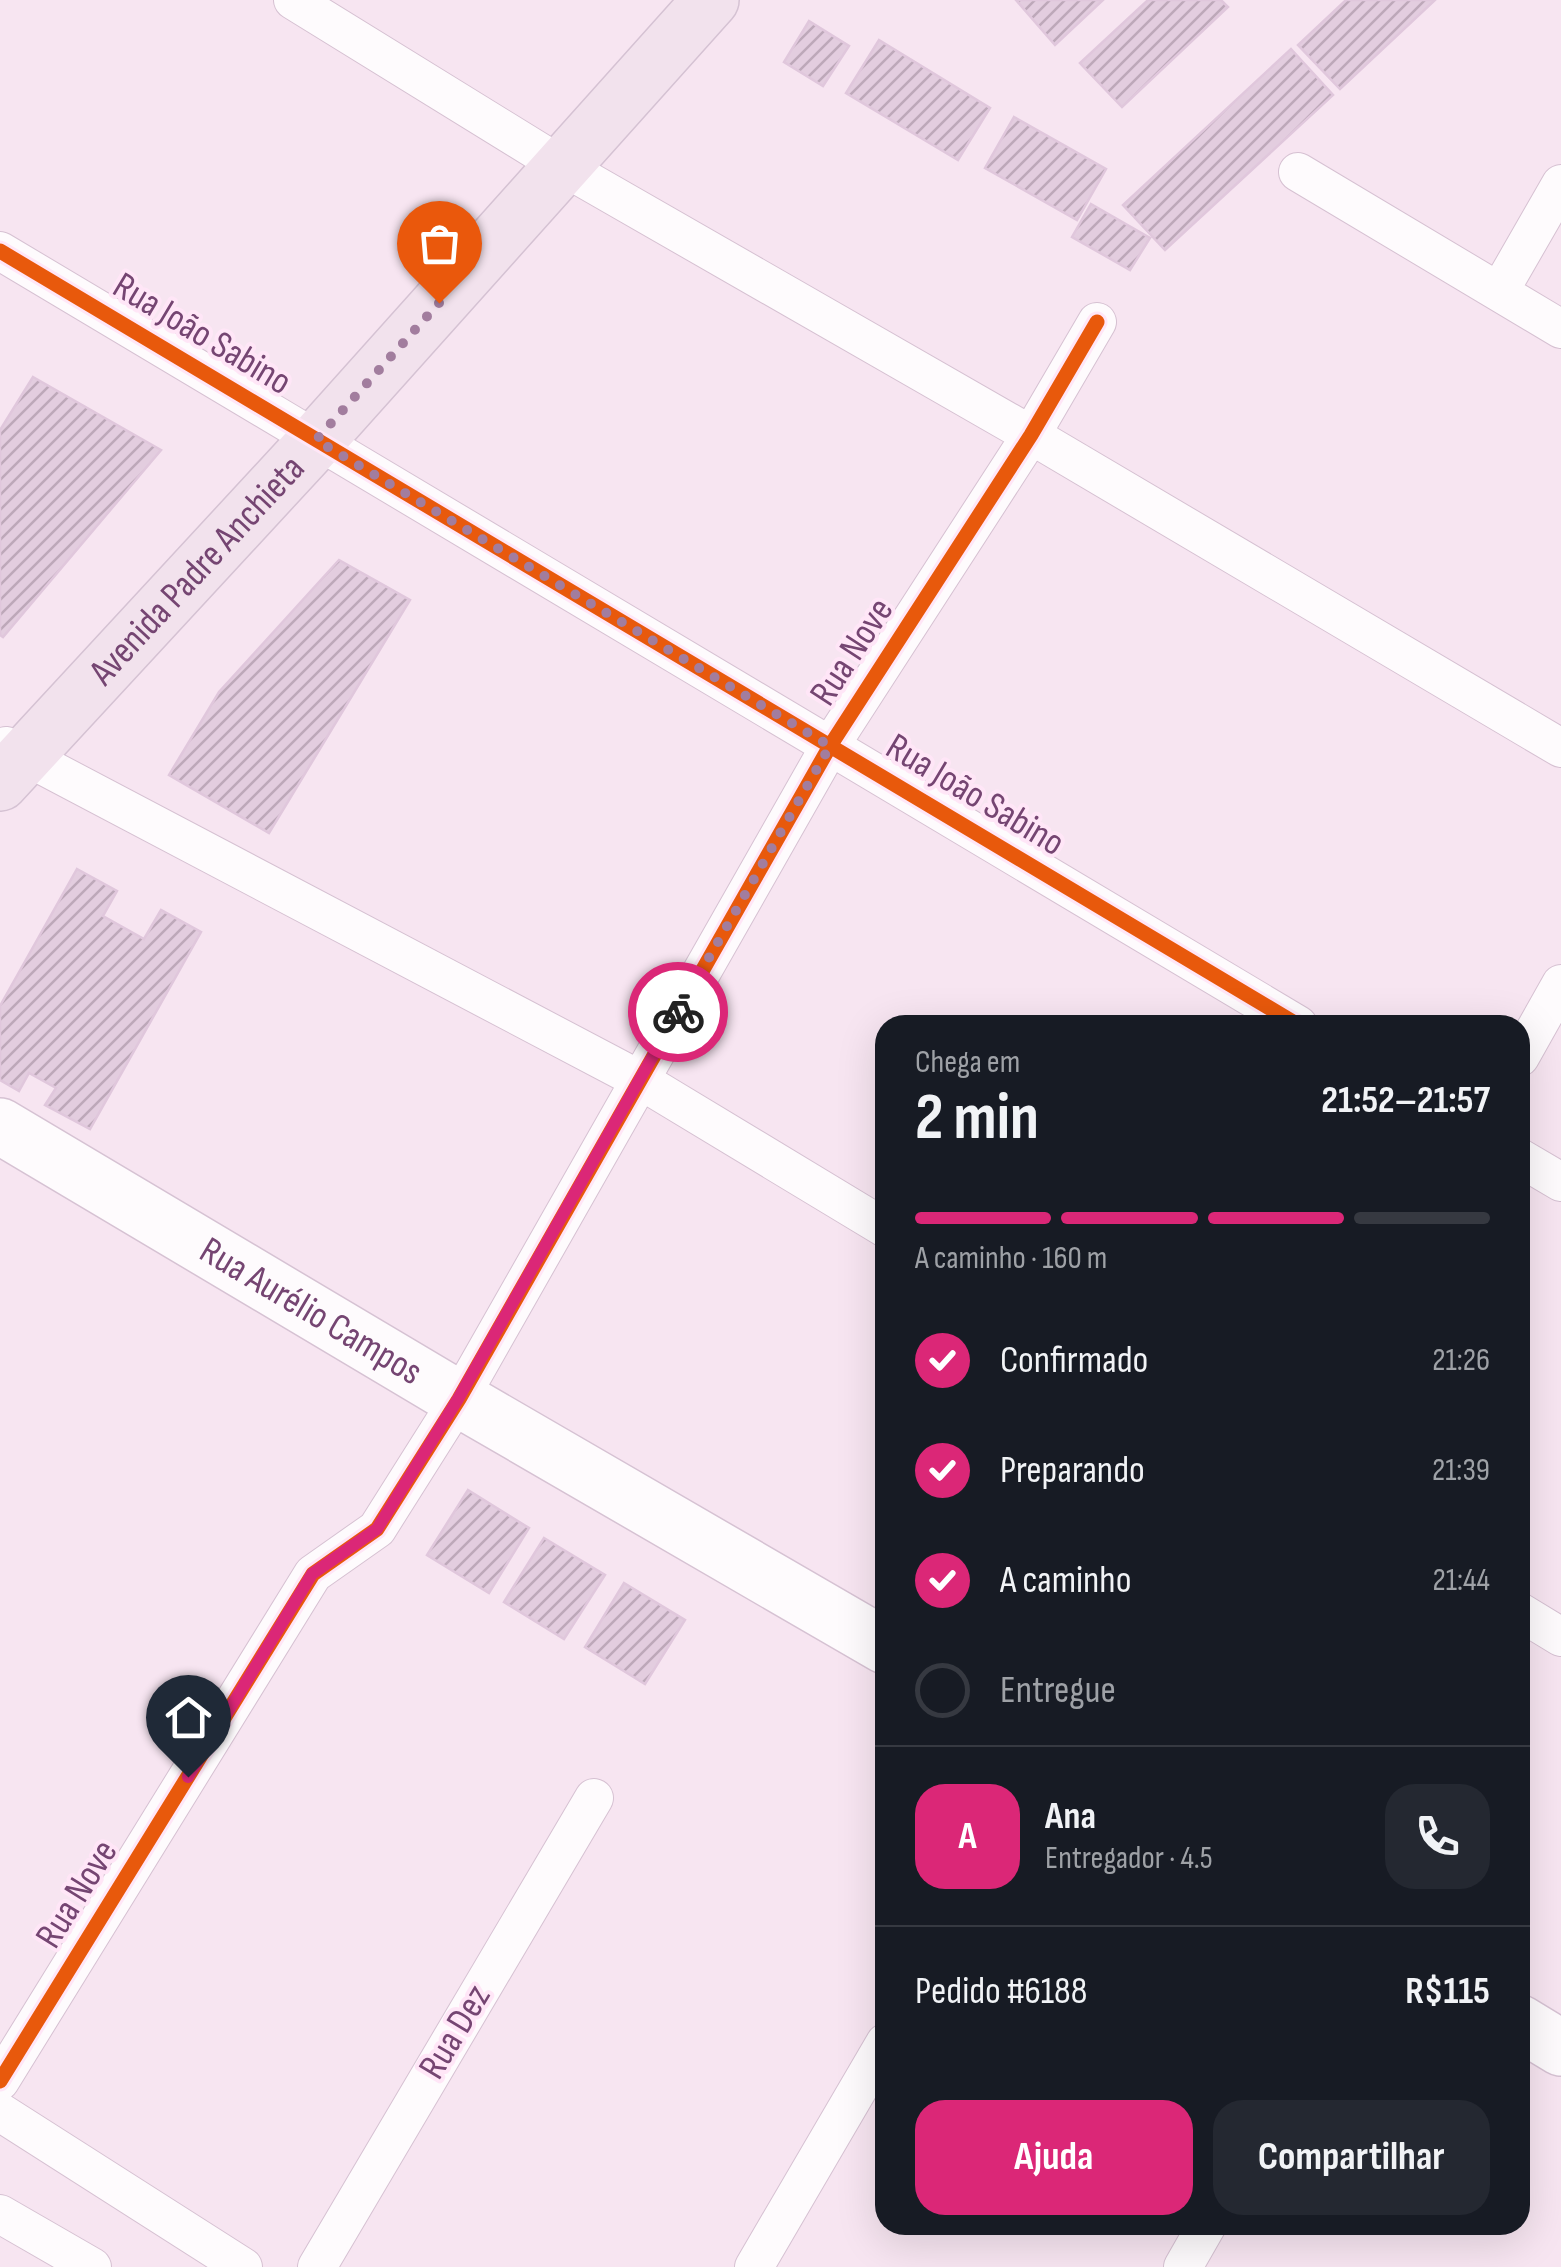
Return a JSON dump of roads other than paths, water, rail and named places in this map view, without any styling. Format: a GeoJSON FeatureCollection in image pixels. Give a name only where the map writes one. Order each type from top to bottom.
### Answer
{"type":"FeatureCollection","features":[{"type":"Feature","properties":{"kind":"main road","name":"Avenida Padre Anchieta"},"geometry":{"type":"LineString","coordinates":[[8,760],[316,440],[711,0]]}},
{"type":"Feature","properties":{"kind":"street"},"geometry":{"type":"LineString","coordinates":[[293,0],[562,166],[1031,435],[1561,748]]}},
{"type":"Feature","properties":{"kind":"street"},"geometry":{"type":"LineString","coordinates":[[1298,172],[1561,329]]}},
{"type":"Feature","properties":{"kind":"street"},"geometry":{"type":"LineString","coordinates":[[1499,292],[1561,184]]}},
{"type":"Feature","properties":{"kind":"street","name":"Rua João Sabino"},"geometry":{"type":"LineString","coordinates":[[0,252],[1281,1015]]}},
{"type":"Feature","properties":{"kind":"street","name":"Rua Nove"},"geometry":{"type":"LineString","coordinates":[[0,2081],[312,1574],[377,1529],[458,1399],[830,746],[1031,435],[1097,322]]}},
{"type":"Feature","properties":{"kind":"street"},"geometry":{"type":"LineString","coordinates":[[8,760],[640,1080],[875,1222]]}},
{"type":"Feature","properties":{"kind":"street"},"geometry":{"type":"LineString","coordinates":[[1530,1039],[1561,984]]}},
{"type":"Feature","properties":{"kind":"street","name":"Rua Aurélio Campos"},"geometry":{"type":"LineString","coordinates":[[0,1126],[458,1399],[875,1640]]}},
{"type":"Feature","properties":{"kind":"street"},"geometry":{"type":"LineString","coordinates":[[1530,1164],[1561,1182]]}},
{"type":"Feature","properties":{"kind":"street"},"geometry":{"type":"LineString","coordinates":[[1530,1618],[1561,1636]]}},
{"type":"Feature","properties":{"kind":"street","name":"Rua Dez"},"geometry":{"type":"LineString","coordinates":[[316,2267],[594,1798]]}},
{"type":"Feature","properties":{"kind":"street"},"geometry":{"type":"LineString","coordinates":[[1530,2029],[1561,2048]]}},
{"type":"Feature","properties":{"kind":"street"},"geometry":{"type":"LineString","coordinates":[[754,2267],[875,2061]]}},
{"type":"Feature","properties":{"kind":"street"},"geometry":{"type":"LineString","coordinates":[[0,2112],[243,2267]]}},
{"type":"Feature","properties":{"kind":"street"},"geometry":{"type":"LineString","coordinates":[[0,2214],[92,2267]]}},
{"type":"Feature","properties":{"kind":"street"},"geometry":{"type":"LineString","coordinates":[[1183,2267],[1201,2235]]}}]}
